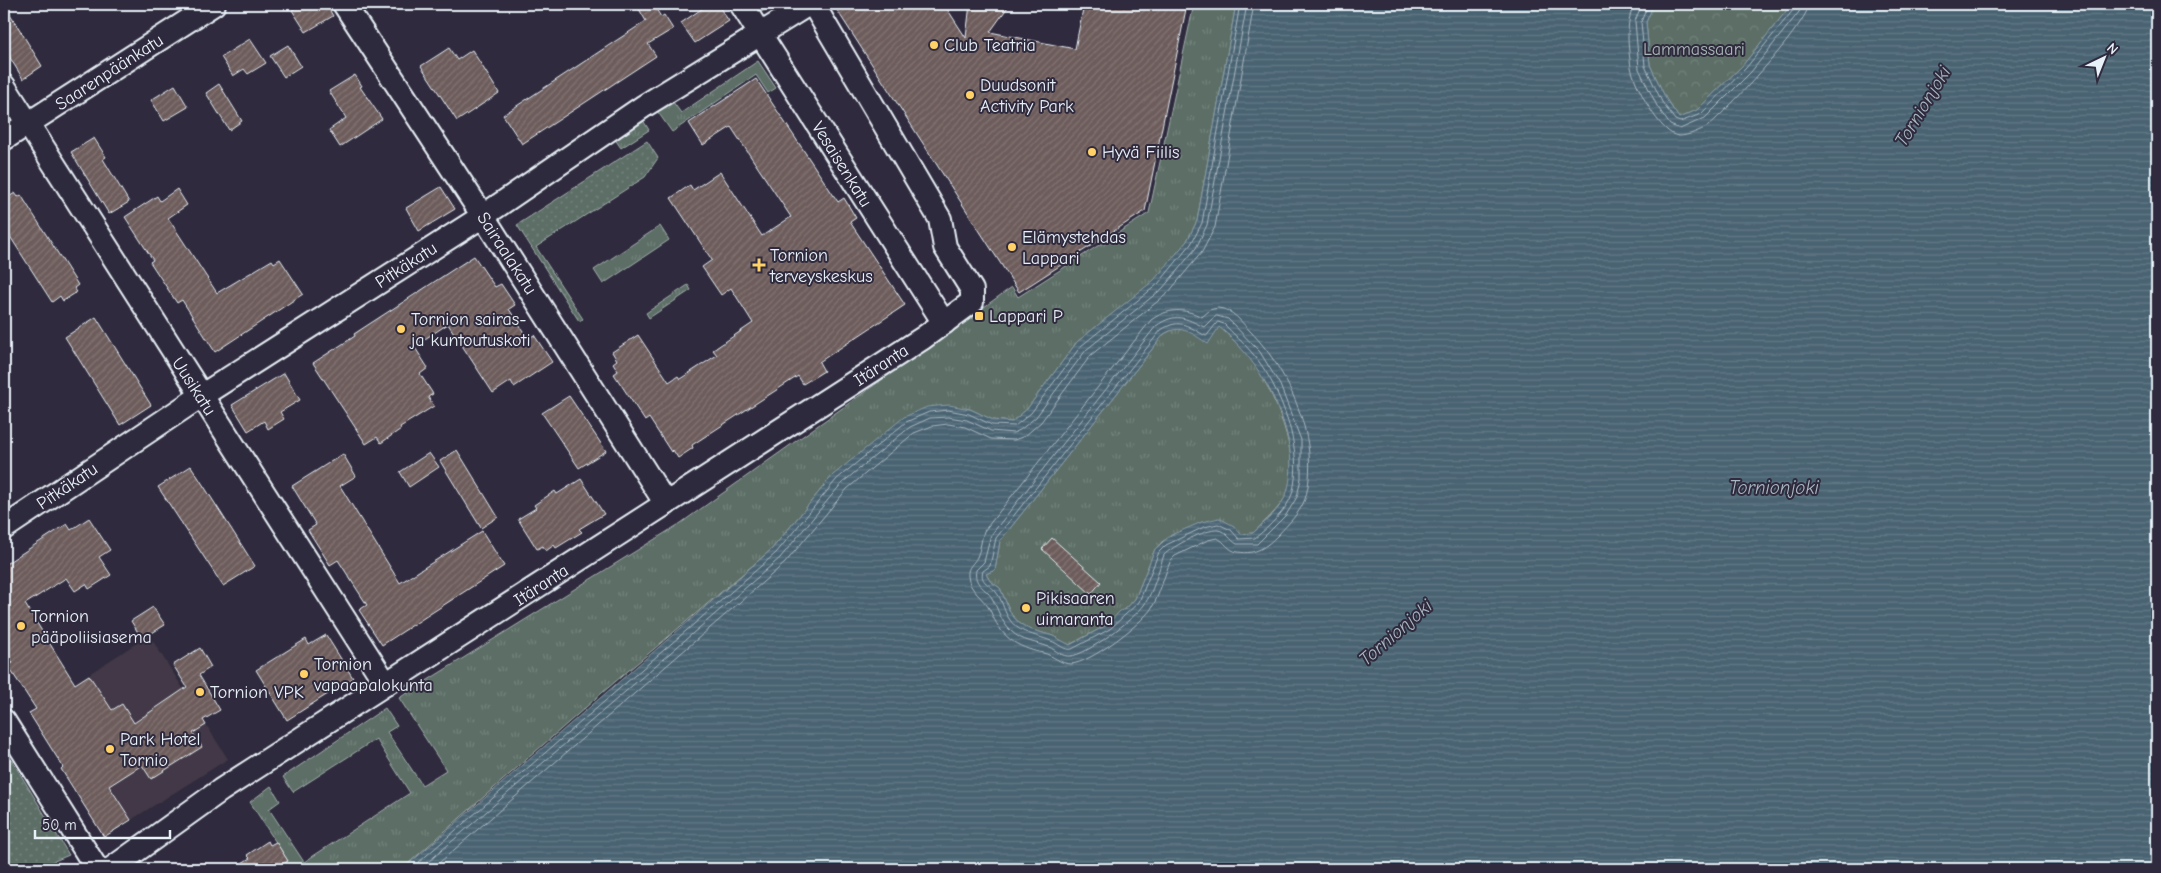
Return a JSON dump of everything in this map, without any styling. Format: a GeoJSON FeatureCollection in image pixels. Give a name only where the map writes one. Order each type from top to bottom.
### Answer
{"type":"FeatureCollection","features":[{"type":"Feature","properties":{"kind":"street","name":"Saarenpäänkatu"},"geometry":{"type":"LineString","coordinates":[[4,139],[214,4]]}},
{"type":"Feature","properties":{"kind":"street","name":"Sairaalakatu"},"geometry":{"type":"LineString","coordinates":[[344,4],[483,216],[666,504]]}},
{"type":"Feature","properties":{"kind":"street","name":"Vesaisenkatu"},"geometry":{"type":"LineString","coordinates":[[741,4],[944,324]]}},
{"type":"Feature","properties":{"kind":"street","name":"Pitkäkatu"},"geometry":{"type":"LineString","coordinates":[[4,528],[201,396],[483,216],[644,106],[759,33],[811,4]]}},
{"type":"Feature","properties":{"kind":"street","name":"Itäranta"},"geometry":{"type":"LineString","coordinates":[[111,869],[221,790],[944,324],[972,302],[972,290],[946,246],[940,219],[811,4]]}},
{"type":"Feature","properties":{"kind":"street","name":"Uusikatu"},"geometry":{"type":"LineString","coordinates":[[4,86],[386,684]]}},
{"type":"Feature","properties":{"kind":"street"},"geometry":{"type":"LineString","coordinates":[[4,721],[97,869]]}},
{"type":"Feature","properties":{"kind":"shaded area"},"geometry":{"type":"Polygon","coordinates":[[[149,635],[228,759],[104,837],[61,769],[63,767],[29,713],[149,635]]]}},
{"type":"Feature","properties":{"kind":"green space"},"geometry":{"type":"Polygon","coordinates":[[[754,4],[777,4],[759,13],[754,4]]]}},
{"type":"Feature","properties":{"kind":"green space"},"geometry":{"type":"Polygon","coordinates":[[[1194,4],[1236,4],[1197,221],[1187,241],[1154,281],[1077,342],[1027,409],[1012,422],[993,420],[970,409],[833,475],[772,549],[602,693],[402,869],[275,869],[288,861],[250,802],[271,786],[280,801],[269,809],[304,862],[410,793],[376,739],[293,792],[283,777],[385,708],[397,726],[387,732],[422,785],[446,770],[399,698],[681,523],[1012,287],[1018,297],[1149,213],[1194,4]]]}},
{"type":"Feature","properties":{"kind":"green space","name":"Lammassaari"},"geometry":{"type":"Polygon","coordinates":[[[1654,4],[1792,4],[1743,65],[1697,110],[1679,118],[1666,99],[1650,65],[1646,22],[1654,4]]]}},
{"type":"Feature","properties":{"kind":"green space"},"geometry":{"type":"Polygon","coordinates":[[[758,61],[776,88],[768,93],[756,75],[672,132],[655,108],[670,98],[681,113],[758,61]]]}},
{"type":"Feature","properties":{"kind":"green space"},"geometry":{"type":"Polygon","coordinates":[[[641,117],[649,130],[621,148],[612,135],[641,117]]]}},
{"type":"Feature","properties":{"kind":"green space"},"geometry":{"type":"Polygon","coordinates":[[[647,141],[658,158],[645,177],[536,247],[583,319],[579,321],[517,225],[647,141]]]}},
{"type":"Feature","properties":{"kind":"green space"},"geometry":{"type":"Polygon","coordinates":[[[660,226],[669,240],[603,284],[594,270],[660,226]]]}},
{"type":"Feature","properties":{"kind":"green space"},"geometry":{"type":"Polygon","coordinates":[[[688,285],[691,290],[649,318],[646,313],[688,285]]]}},
{"type":"Feature","properties":{"kind":"green space"},"geometry":{"type":"Polygon","coordinates":[[[1219,326],[1244,350],[1260,372],[1284,425],[1289,444],[1291,480],[1283,501],[1253,533],[1241,534],[1234,526],[1202,522],[1163,541],[1155,549],[1135,599],[1107,625],[1069,645],[1053,636],[1029,629],[1019,623],[1011,614],[1000,588],[990,581],[986,574],[995,570],[1000,541],[1164,334],[1176,328],[1189,331],[1219,326]]]}},
{"type":"Feature","properties":{"kind":"green space"},"geometry":{"type":"Polygon","coordinates":[[[4,747],[69,855],[35,869],[4,869],[4,747]]]}},
{"type":"Feature","properties":{"kind":"water","name":"Tornionjoki"},"geometry":{"type":"Polygon","coordinates":[[[1236,4],[1654,4],[1646,22],[1650,65],[1666,99],[1679,118],[1697,110],[1743,65],[1792,4],[2157,4],[2157,867],[2155,869],[403,869],[772,549],[833,475],[904,417],[927,407],[949,405],[970,409],[993,420],[1012,422],[1027,409],[1077,342],[1154,280],[1187,241],[1197,221],[1236,4]],[[1219,327],[1208,344],[1187,331],[1176,330],[1164,334],[1000,541],[995,570],[986,574],[990,581],[1000,588],[1011,614],[1019,623],[1029,629],[1053,636],[1070,645],[1107,625],[1120,611],[1126,609],[1135,599],[1155,549],[1171,535],[1202,522],[1219,518],[1234,526],[1241,534],[1253,533],[1277,509],[1285,498],[1291,470],[1284,424],[1275,401],[1263,379],[1235,341],[1219,327]]]}},
{"type":"Feature","properties":{"kind":"building"},"geometry":{"type":"Polygon","coordinates":[[[4,4],[42,66],[23,79],[4,48],[4,4]]]}},
{"type":"Feature","properties":{"kind":"building"},"geometry":{"type":"Polygon","coordinates":[[[303,4],[326,4],[333,16],[306,32],[292,10],[303,4]]]}},
{"type":"Feature","properties":{"kind":"building"},"geometry":{"type":"Polygon","coordinates":[[[636,4],[653,4],[661,17],[664,15],[673,29],[648,44],[656,56],[522,144],[503,115],[646,21],[636,4]]]}},
{"type":"Feature","properties":{"kind":"building"},"geometry":{"type":"Polygon","coordinates":[[[709,4],[717,4],[729,21],[695,43],[681,23],[709,4]]]}},
{"type":"Feature","properties":{"kind":"building"},"geometry":{"type":"Polygon","coordinates":[[[833,4],[944,4],[966,38],[970,4],[1010,4],[990,32],[1075,49],[1084,4],[1187,4],[1145,211],[1019,292],[833,4]]]}},
{"type":"Feature","properties":{"kind":"building"},"geometry":{"type":"Polygon","coordinates":[[[250,39],[266,63],[248,74],[244,69],[233,76],[221,57],[250,39]]]}},
{"type":"Feature","properties":{"kind":"building"},"geometry":{"type":"Polygon","coordinates":[[[288,45],[301,66],[284,77],[270,56],[288,45]]]}},
{"type":"Feature","properties":{"kind":"building"},"geometry":{"type":"Polygon","coordinates":[[[449,48],[457,60],[472,50],[499,93],[457,121],[421,66],[449,48]]]}},
{"type":"Feature","properties":{"kind":"building"},"geometry":{"type":"Polygon","coordinates":[[[355,75],[362,86],[360,87],[382,119],[340,147],[329,130],[346,118],[329,91],[355,75]]]}},
{"type":"Feature","properties":{"kind":"building","name":"Tornion terveyskeskus"},"geometry":{"type":"Polygon","coordinates":[[[756,79],[838,202],[844,198],[856,218],[850,222],[905,305],[819,362],[824,371],[803,384],[798,376],[692,445],[693,448],[678,458],[673,450],[671,452],[649,418],[645,421],[614,374],[618,371],[613,363],[617,360],[612,352],[638,335],[669,382],[678,376],[680,379],[717,355],[713,350],[753,323],[731,288],[721,295],[702,267],[712,260],[671,198],[690,185],[693,190],[720,172],[762,236],[791,217],[731,127],[703,145],[689,123],[756,79]]]}},
{"type":"Feature","properties":{"kind":"building"},"geometry":{"type":"Polygon","coordinates":[[[219,84],[242,121],[229,130],[206,93],[219,84]]]}},
{"type":"Feature","properties":{"kind":"building"},"geometry":{"type":"Polygon","coordinates":[[[175,85],[188,107],[164,121],[151,100],[175,85]]]}},
{"type":"Feature","properties":{"kind":"building"},"geometry":{"type":"Polygon","coordinates":[[[94,138],[106,157],[103,159],[129,202],[109,214],[71,152],[94,138]]]}},
{"type":"Feature","properties":{"kind":"building"},"geometry":{"type":"Polygon","coordinates":[[[441,187],[455,209],[419,231],[406,208],[441,187]]]}},
{"type":"Feature","properties":{"kind":"building"},"geometry":{"type":"Polygon","coordinates":[[[177,189],[187,205],[168,218],[217,293],[272,260],[274,263],[280,259],[303,294],[215,352],[182,300],[177,303],[150,262],[153,260],[125,217],[157,196],[160,201],[177,189]]]}},
{"type":"Feature","properties":{"kind":"building"},"geometry":{"type":"Polygon","coordinates":[[[15,193],[18,197],[21,195],[78,285],[74,288],[77,292],[63,301],[60,296],[52,302],[4,227],[4,200],[15,193]]]}},
{"type":"Feature","properties":{"kind":"building","name":"Tornion sairas- ja kuntoutuskoti"},"geometry":{"type":"Polygon","coordinates":[[[474,256],[495,287],[501,284],[515,305],[509,309],[528,339],[534,335],[552,362],[514,387],[511,381],[493,393],[448,324],[414,346],[428,368],[420,374],[433,394],[428,397],[434,406],[400,427],[401,429],[381,443],[377,437],[366,444],[313,363],[474,256]]]}},
{"type":"Feature","properties":{"kind":"building"},"geometry":{"type":"Polygon","coordinates":[[[96,317],[151,405],[120,425],[65,337],[96,317]]]}},
{"type":"Feature","properties":{"kind":"building"},"geometry":{"type":"Polygon","coordinates":[[[284,373],[300,400],[280,412],[284,419],[268,429],[264,421],[248,431],[232,405],[284,373]]]}},
{"type":"Feature","properties":{"kind":"building"},"geometry":{"type":"Polygon","coordinates":[[[569,396],[606,451],[579,468],[542,413],[569,396]]]}},
{"type":"Feature","properties":{"kind":"building"},"geometry":{"type":"Polygon","coordinates":[[[457,450],[498,517],[481,528],[440,461],[457,450]]]}},
{"type":"Feature","properties":{"kind":"building"},"geometry":{"type":"Polygon","coordinates":[[[429,453],[439,467],[409,487],[400,472],[429,453]]]}},
{"type":"Feature","properties":{"kind":"building"},"geometry":{"type":"Polygon","coordinates":[[[343,454],[356,476],[340,486],[400,583],[482,531],[504,566],[382,645],[359,610],[367,605],[338,560],[330,565],[308,530],[316,525],[292,486],[343,454]]]}},
{"type":"Feature","properties":{"kind":"building"},"geometry":{"type":"Polygon","coordinates":[[[191,466],[255,566],[223,586],[158,487],[191,466]]]}},
{"type":"Feature","properties":{"kind":"building"},"geometry":{"type":"Polygon","coordinates":[[[581,479],[604,514],[579,529],[582,532],[556,548],[554,545],[546,551],[543,546],[537,549],[518,519],[536,508],[534,505],[555,491],[557,494],[581,479]]]}},
{"type":"Feature","properties":{"kind":"building"},"geometry":{"type":"Polygon","coordinates":[[[89,518],[110,550],[99,557],[111,575],[89,589],[86,584],[75,591],[66,578],[25,604],[75,684],[89,675],[112,710],[122,704],[134,723],[187,687],[173,665],[200,648],[211,667],[199,675],[220,710],[203,720],[206,725],[193,733],[202,747],[151,779],[142,765],[109,786],[131,820],[104,837],[61,769],[63,767],[29,713],[36,709],[8,666],[13,663],[4,648],[4,565],[67,524],[71,530],[89,518]]]}},
{"type":"Feature","properties":{"kind":"building"},"geometry":{"type":"Polygon","coordinates":[[[1052,538],[1101,582],[1091,594],[1042,549],[1052,538]]]}},
{"type":"Feature","properties":{"kind":"building"},"geometry":{"type":"Polygon","coordinates":[[[153,607],[165,625],[142,639],[131,621],[153,607]]]}},
{"type":"Feature","properties":{"kind":"building","name":"Tornion vapaapalokunta"},"geometry":{"type":"Polygon","coordinates":[[[326,635],[353,678],[287,720],[256,670],[306,639],[309,645],[326,635]]]}},
{"type":"Feature","properties":{"kind":"building"},"geometry":{"type":"Polygon","coordinates":[[[268,841],[270,845],[276,842],[288,861],[275,869],[232,869],[250,858],[247,855],[268,841]]]}},
{"type":"Feature","properties":{"kind":"place","name":"Club Teatria"},"geometry":{"type":"Point","coordinates":[934,45]}},
{"type":"Feature","properties":{"kind":"place","name":"Duudsonit Activity Park"},"geometry":{"type":"Point","coordinates":[970,95]}},
{"type":"Feature","properties":{"kind":"place","name":"Hyvä Fiilis"},"geometry":{"type":"Point","coordinates":[1092,152]}},
{"type":"Feature","properties":{"kind":"place","name":"Elämystehdas Lappari"},"geometry":{"type":"Point","coordinates":[1012,247]}},
{"type":"Feature","properties":{"kind":"place","name":"Tornion terveyskeskus"},"geometry":{"type":"Point","coordinates":[759,265]}},
{"type":"Feature","properties":{"kind":"place","name":"Lappari P"},"geometry":{"type":"Point","coordinates":[979,316]}},
{"type":"Feature","properties":{"kind":"place","name":"Tornion sairas- ja kuntoutuskoti"},"geometry":{"type":"Point","coordinates":[401,329]}},
{"type":"Feature","properties":{"kind":"place","name":"Pikisaaren uimaranta"},"geometry":{"type":"Point","coordinates":[1026,608]}},
{"type":"Feature","properties":{"kind":"place","name":"Tornion pääpoliisiasema"},"geometry":{"type":"Point","coordinates":[21,626]}},
{"type":"Feature","properties":{"kind":"place","name":"Tornion vapaapalokunta"},"geometry":{"type":"Point","coordinates":[304,674]}},
{"type":"Feature","properties":{"kind":"place","name":"Tornion VPK"},"geometry":{"type":"Point","coordinates":[200,692]}},
{"type":"Feature","properties":{"kind":"place","name":"Park Hotel Tornio"},"geometry":{"type":"Point","coordinates":[110,749]}}]}
